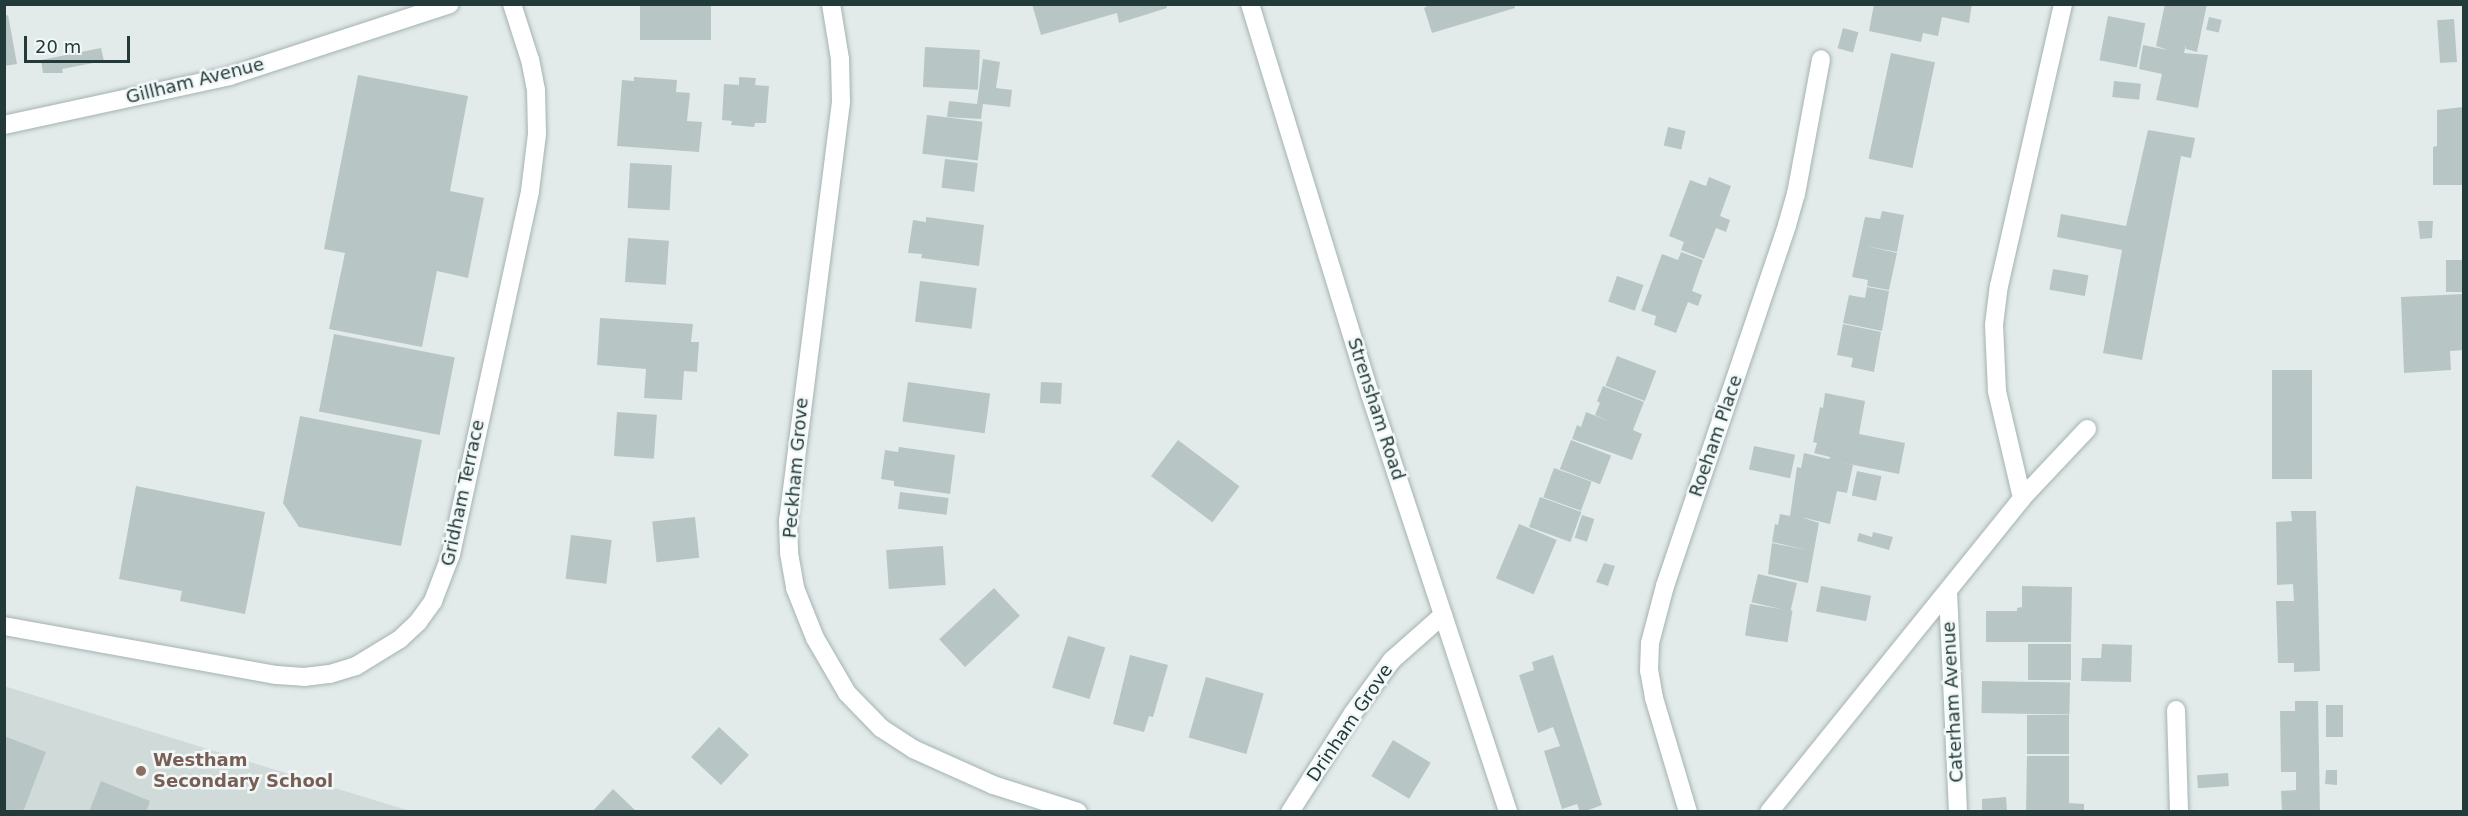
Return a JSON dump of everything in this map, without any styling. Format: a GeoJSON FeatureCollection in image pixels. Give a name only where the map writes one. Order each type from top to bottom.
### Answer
{"type":"FeatureCollection","features":[{"type":"Feature","properties":{"kind":"street","name":"Gillham Avenue"},"geometry":{"type":"LineString","coordinates":[[4,125],[230,76],[450,4]]}},
{"type":"Feature","properties":{"kind":"street","name":"Gridham Terrace"},"geometry":{"type":"LineString","coordinates":[[4,626],[266,673],[304,677],[330,674],[356,666],[400,639],[418,622],[433,601],[451,554],[530,191],[537,134],[536,90],[530,60],[512,4]]}},
{"type":"Feature","properties":{"kind":"street","name":"Peckham Grove"},"geometry":{"type":"LineString","coordinates":[[831,4],[840,59],[841,102],[788,521],[789,553],[795,588],[814,638],[847,693],[881,728],[913,749],[993,785],[1078,812]]}},
{"type":"Feature","properties":{"kind":"street","name":"Strensham Road"},"geometry":{"type":"LineString","coordinates":[[1250,4],[1367,382],[1508,812]]}},
{"type":"Feature","properties":{"kind":"street"},"geometry":{"type":"LineString","coordinates":[[2022,498],[1997,391],[1994,325],[1999,286],[2063,4]]}},
{"type":"Feature","properties":{"kind":"street","name":"Roeham Place"},"geometry":{"type":"LineString","coordinates":[[1688,812],[1654,698],[1649,671],[1650,643],[1665,586],[1787,225],[1796,194],[1821,59]]}},
{"type":"Feature","properties":{"kind":"street"},"geometry":{"type":"LineString","coordinates":[[1769,812],[2022,498],[2087,429]]}},
{"type":"Feature","properties":{"kind":"street","name":"Caterham Avenue"},"geometry":{"type":"LineString","coordinates":[[1948,592],[1958,812]]}},
{"type":"Feature","properties":{"kind":"street","name":"Drinham Grove"},"geometry":{"type":"LineString","coordinates":[[1290,812],[1353,713],[1392,660],[1443,615]]}},
{"type":"Feature","properties":{"kind":"street"},"geometry":{"type":"LineString","coordinates":[[2176,710],[2179,812]]}},
{"type":"Feature","properties":{"kind":"shaded area","name":"Westham Secondary School"},"geometry":{"type":"Polygon","coordinates":[[[4,686],[146,730],[410,811],[5,811],[4,686]]]}},
{"type":"Feature","properties":{"kind":"building"},"geometry":{"type":"Polygon","coordinates":[[[640,4],[711,4],[711,40],[640,40],[640,4]]]}},
{"type":"Feature","properties":{"kind":"building"},"geometry":{"type":"Polygon","coordinates":[[[1032,4],[1166,4],[1167,8],[1119,23],[1117,13],[1041,35],[1032,4]]]}},
{"type":"Feature","properties":{"kind":"building"},"geometry":{"type":"Polygon","coordinates":[[[1431,4],[1514,4],[1515,8],[1432,33],[1424,8],[1431,4]]]}},
{"type":"Feature","properties":{"kind":"building"},"geometry":{"type":"Polygon","coordinates":[[[1874,4],[1972,4],[1969,23],[1942,17],[1938,36],[1923,33],[1921,42],[1869,31],[1874,4]]]}},
{"type":"Feature","properties":{"kind":"building"},"geometry":{"type":"Polygon","coordinates":[[[2165,4],[2207,4],[2197,52],[2186,49],[2186,45],[2184,53],[2208,55],[2198,108],[2156,100],[2162,74],[2139,69],[2143,45],[2168,50],[2156,46],[2165,4]]]}},
{"type":"Feature","properties":{"kind":"building"},"geometry":{"type":"Polygon","coordinates":[[[8,15],[17,64],[4,66],[4,16],[8,15]]]}},
{"type":"Feature","properties":{"kind":"building"},"geometry":{"type":"Polygon","coordinates":[[[2108,16],[2145,23],[2137,67],[2099,60],[2108,16]]]}},
{"type":"Feature","properties":{"kind":"building"},"geometry":{"type":"Polygon","coordinates":[[[2209,17],[2222,20],[2219,33],[2206,30],[2209,17]]]}},
{"type":"Feature","properties":{"kind":"building"},"geometry":{"type":"Polygon","coordinates":[[[2454,19],[2457,62],[2440,63],[2437,20],[2454,19]]]}},
{"type":"Feature","properties":{"kind":"building"},"geometry":{"type":"Polygon","coordinates":[[[1843,28],[1858,32],[1853,52],[1838,48],[1843,28]]]}},
{"type":"Feature","properties":{"kind":"building"},"geometry":{"type":"Polygon","coordinates":[[[925,47],[980,50],[978,90],[923,87],[925,47]]]}},
{"type":"Feature","properties":{"kind":"building"},"geometry":{"type":"Polygon","coordinates":[[[101,48],[104,61],[62,69],[63,73],[43,73],[41,60],[101,48]]]}},
{"type":"Feature","properties":{"kind":"building"},"geometry":{"type":"Polygon","coordinates":[[[1891,53],[1935,62],[1913,168],[1869,159],[1891,53]]]}},
{"type":"Feature","properties":{"kind":"building"},"geometry":{"type":"Polygon","coordinates":[[[983,59],[1000,62],[996,88],[1012,90],[1010,107],[983,104],[981,119],[947,117],[949,101],[977,104],[983,59]]]}},
{"type":"Feature","properties":{"kind":"building"},"geometry":{"type":"Polygon","coordinates":[[[358,75],[468,96],[450,191],[484,198],[468,278],[437,271],[422,347],[329,329],[345,253],[324,249],[358,75]]]}},
{"type":"Feature","properties":{"kind":"building"},"geometry":{"type":"Polygon","coordinates":[[[634,77],[677,80],[676,92],[690,93],[687,121],[702,122],[699,152],[617,146],[622,80],[634,81],[634,77]]]}},
{"type":"Feature","properties":{"kind":"building"},"geometry":{"type":"Polygon","coordinates":[[[739,77],[756,78],[755,85],[769,86],[766,123],[755,123],[754,127],[731,125],[732,121],[722,120],[724,84],[739,85],[739,77]]]}},
{"type":"Feature","properties":{"kind":"building"},"geometry":{"type":"Polygon","coordinates":[[[2114,81],[2141,84],[2139,100],[2112,97],[2114,81]]]}},
{"type":"Feature","properties":{"kind":"building"},"geometry":{"type":"Polygon","coordinates":[[[2463,107],[2464,185],[2433,185],[2433,147],[2437,146],[2437,110],[2463,107]]]}},
{"type":"Feature","properties":{"kind":"building"},"geometry":{"type":"Polygon","coordinates":[[[927,115],[983,122],[978,161],[922,154],[927,115]]]}},
{"type":"Feature","properties":{"kind":"building"},"geometry":{"type":"Polygon","coordinates":[[[1668,127],[1686,131],[1681,150],[1664,146],[1668,127]]]}},
{"type":"Feature","properties":{"kind":"building"},"geometry":{"type":"Polygon","coordinates":[[[2148,130],[2195,138],[2191,158],[2181,156],[2142,360],[2103,353],[2122,250],[2057,237],[2061,214],[2126,226],[2148,130]]]}},
{"type":"Feature","properties":{"kind":"building"},"geometry":{"type":"Polygon","coordinates":[[[945,159],[978,163],[974,192],[941,188],[945,159]]]}},
{"type":"Feature","properties":{"kind":"building"},"geometry":{"type":"Polygon","coordinates":[[[630,163],[672,165],[670,210],[628,208],[630,163]]]}},
{"type":"Feature","properties":{"kind":"building"},"geometry":{"type":"Polygon","coordinates":[[[1709,177],[1731,186],[1720,216],[1730,220],[1726,232],[1716,228],[1704,259],[1681,250],[1684,242],[1669,236],[1690,180],[1706,186],[1709,177]]]}},
{"type":"Feature","properties":{"kind":"building"},"geometry":{"type":"Polygon","coordinates":[[[1882,211],[1904,215],[1897,252],[1866,246],[1897,253],[1889,290],[1867,286],[1868,280],[1852,277],[1865,217],[1880,219],[1882,211]]]}},
{"type":"Feature","properties":{"kind":"building"},"geometry":{"type":"Polygon","coordinates":[[[926,217],[984,225],[979,266],[921,258],[922,254],[908,253],[913,220],[926,222],[926,217]]]}},
{"type":"Feature","properties":{"kind":"building"},"geometry":{"type":"Polygon","coordinates":[[[2418,221],[2433,221],[2432,238],[2420,239],[2418,221]]]}},
{"type":"Feature","properties":{"kind":"building"},"geometry":{"type":"Polygon","coordinates":[[[628,238],[669,241],[666,285],[625,282],[628,238]]]}},
{"type":"Feature","properties":{"kind":"building"},"geometry":{"type":"Polygon","coordinates":[[[1681,252],[1703,260],[1692,291],[1702,295],[1698,306],[1688,302],[1676,333],[1654,325],[1656,316],[1641,311],[1662,254],[1678,260],[1681,252]]]}},
{"type":"Feature","properties":{"kind":"building"},"geometry":{"type":"Polygon","coordinates":[[[2446,260],[2464,260],[2464,292],[2446,292],[2446,260]]]}},
{"type":"Feature","properties":{"kind":"building"},"geometry":{"type":"Polygon","coordinates":[[[2053,269],[2088,275],[2085,296],[2049,290],[2053,269]]]}},
{"type":"Feature","properties":{"kind":"building"},"geometry":{"type":"Polygon","coordinates":[[[1617,276],[1643,285],[1635,311],[1608,302],[1617,276]]]}},
{"type":"Feature","properties":{"kind":"building"},"geometry":{"type":"Polygon","coordinates":[[[920,281],[977,288],[972,329],[915,322],[920,281]]]}},
{"type":"Feature","properties":{"kind":"building"},"geometry":{"type":"Polygon","coordinates":[[[1867,287],[1889,291],[1882,331],[1843,323],[1849,295],[1865,298],[1867,287]]]}},
{"type":"Feature","properties":{"kind":"building"},"geometry":{"type":"Polygon","coordinates":[[[2464,294],[2464,350],[2450,351],[2451,370],[2404,373],[2401,297],[2464,294]]]}},
{"type":"Feature","properties":{"kind":"building"},"geometry":{"type":"Polygon","coordinates":[[[600,318],[693,324],[691,342],[699,342],[697,372],[684,371],[682,400],[644,398],[646,369],[597,365],[600,318]]]}},
{"type":"Feature","properties":{"kind":"building"},"geometry":{"type":"Polygon","coordinates":[[[1843,324],[1881,332],[1874,372],[1851,367],[1853,358],[1837,355],[1843,324]]]}},
{"type":"Feature","properties":{"kind":"building"},"geometry":{"type":"Polygon","coordinates":[[[334,334],[455,357],[440,435],[319,412],[334,334]]]}},
{"type":"Feature","properties":{"kind":"building"},"geometry":{"type":"Polygon","coordinates":[[[1617,356],[1656,371],[1645,401],[1606,386],[1617,356]]]}},
{"type":"Feature","properties":{"kind":"building"},"geometry":{"type":"Polygon","coordinates":[[[2272,370],[2312,370],[2312,479],[2272,479],[2272,370]]]}},
{"type":"Feature","properties":{"kind":"building"},"geometry":{"type":"Polygon","coordinates":[[[908,382],[990,394],[985,433],[902,422],[908,382]]]}},
{"type":"Feature","properties":{"kind":"building"},"geometry":{"type":"Polygon","coordinates":[[[1041,382],[1062,383],[1061,404],[1040,403],[1041,382]]]}},
{"type":"Feature","properties":{"kind":"building"},"geometry":{"type":"Polygon","coordinates":[[[1603,386],[1644,402],[1633,430],[1642,434],[1632,460],[1572,439],[1577,425],[1581,427],[1586,412],[1611,422],[1595,415],[1603,386]]]}},
{"type":"Feature","properties":{"kind":"building"},"geometry":{"type":"Polygon","coordinates":[[[1825,393],[1865,401],[1859,434],[1905,443],[1899,474],[1829,460],[1830,457],[1814,453],[1817,443],[1813,442],[1825,393]]]}},
{"type":"Feature","properties":{"kind":"building"},"geometry":{"type":"Polygon","coordinates":[[[617,412],[657,415],[654,459],[614,456],[617,412]]]}},
{"type":"Feature","properties":{"kind":"building"},"geometry":{"type":"Polygon","coordinates":[[[300,416],[422,440],[401,546],[299,527],[283,503],[300,416]]]}},
{"type":"Feature","properties":{"kind":"building"},"geometry":{"type":"Polygon","coordinates":[[[1178,440],[1239,486],[1212,522],[1151,476],[1178,440]]]}},
{"type":"Feature","properties":{"kind":"building"},"geometry":{"type":"Polygon","coordinates":[[[1571,440],[1611,455],[1600,484],[1560,469],[1571,440]]]}},
{"type":"Feature","properties":{"kind":"building"},"geometry":{"type":"Polygon","coordinates":[[[1754,446],[1795,455],[1790,478],[1749,469],[1754,446]]]}},
{"type":"Feature","properties":{"kind":"building"},"geometry":{"type":"Polygon","coordinates":[[[899,447],[955,455],[950,494],[894,486],[894,481],[881,479],[885,450],[898,452],[899,447]]]}},
{"type":"Feature","properties":{"kind":"building"},"geometry":{"type":"Polygon","coordinates":[[[1804,453],[1853,465],[1847,493],[1837,491],[1830,524],[1801,517],[1819,523],[1808,583],[1768,574],[1772,543],[1807,550],[1772,542],[1775,524],[1778,525],[1780,514],[1790,516],[1797,467],[1801,468],[1804,453]]]}},
{"type":"Feature","properties":{"kind":"building"},"geometry":{"type":"Polygon","coordinates":[[[1554,468],[1592,482],[1581,511],[1543,497],[1554,468]]]}},
{"type":"Feature","properties":{"kind":"building"},"geometry":{"type":"Polygon","coordinates":[[[1857,471],[1881,476],[1876,501],[1852,495],[1857,471]]]}},
{"type":"Feature","properties":{"kind":"building"},"geometry":{"type":"Polygon","coordinates":[[[136,486],[265,512],[245,614],[180,601],[182,591],[119,579],[136,486]]]}},
{"type":"Feature","properties":{"kind":"building"},"geometry":{"type":"Polygon","coordinates":[[[900,492],[949,498],[947,515],[898,509],[900,492]]]}},
{"type":"Feature","properties":{"kind":"building"},"geometry":{"type":"Polygon","coordinates":[[[1540,497],[1581,512],[1570,542],[1529,527],[1540,497]]]}},
{"type":"Feature","properties":{"kind":"building"},"geometry":{"type":"Polygon","coordinates":[[[2291,511],[2316,511],[2320,671],[2294,672],[2294,663],[2278,663],[2276,601],[2294,601],[2293,584],[2277,585],[2276,522],[2292,521],[2291,511]]]}},
{"type":"Feature","properties":{"kind":"building"},"geometry":{"type":"Polygon","coordinates":[[[1582,515],[1594,519],[1587,542],[1575,538],[1582,515]]]}},
{"type":"Feature","properties":{"kind":"building"},"geometry":{"type":"Polygon","coordinates":[[[695,517],[699,558],[657,562],[652,521],[695,517]]]}},
{"type":"Feature","properties":{"kind":"building"},"geometry":{"type":"Polygon","coordinates":[[[1519,524],[1557,540],[1534,594],[1496,578],[1519,524]]]}},
{"type":"Feature","properties":{"kind":"building"},"geometry":{"type":"Polygon","coordinates":[[[1873,532],[1893,537],[1889,550],[1857,541],[1859,533],[1872,537],[1873,532]]]}},
{"type":"Feature","properties":{"kind":"building"},"geometry":{"type":"Polygon","coordinates":[[[571,535],[612,540],[606,584],[566,579],[571,535]]]}},
{"type":"Feature","properties":{"kind":"building"},"geometry":{"type":"Polygon","coordinates":[[[943,546],[946,585],[889,589],[886,550],[943,546]]]}},
{"type":"Feature","properties":{"kind":"building"},"geometry":{"type":"Polygon","coordinates":[[[1604,563],[1615,566],[1608,586],[1596,582],[1604,563]]]}},
{"type":"Feature","properties":{"kind":"building"},"geometry":{"type":"Polygon","coordinates":[[[1758,574],[1797,583],[1790,611],[1751,602],[1758,574]]]}},
{"type":"Feature","properties":{"kind":"building"},"geometry":{"type":"Polygon","coordinates":[[[1821,586],[1871,596],[1866,621],[1816,612],[1821,586]]]}},
{"type":"Feature","properties":{"kind":"building"},"geometry":{"type":"Polygon","coordinates":[[[2022,586],[2072,587],[2071,642],[1986,642],[1986,611],[2017,611],[2017,608],[2022,607],[2022,586]]]}},
{"type":"Feature","properties":{"kind":"building"},"geometry":{"type":"Polygon","coordinates":[[[994,588],[1020,616],[965,667],[939,639],[994,588]]]}},
{"type":"Feature","properties":{"kind":"building"},"geometry":{"type":"Polygon","coordinates":[[[1750,604],[1792,611],[1787,642],[1745,636],[1750,604]]]}},
{"type":"Feature","properties":{"kind":"building"},"geometry":{"type":"Polygon","coordinates":[[[1068,636],[1105,647],[1090,699],[1052,688],[1068,636]]]}},
{"type":"Feature","properties":{"kind":"building"},"geometry":{"type":"Polygon","coordinates":[[[2028,644],[2071,644],[2071,680],[2028,680],[2028,644]]]}},
{"type":"Feature","properties":{"kind":"building"},"geometry":{"type":"Polygon","coordinates":[[[2102,644],[2132,645],[2131,682],[2081,681],[2082,658],[2101,658],[2102,644]]]}},
{"type":"Feature","properties":{"kind":"building"},"geometry":{"type":"Polygon","coordinates":[[[1130,655],[1168,665],[1153,717],[1149,716],[1144,732],[1113,724],[1130,655]]]}},
{"type":"Feature","properties":{"kind":"building"},"geometry":{"type":"Polygon","coordinates":[[[1553,655],[1602,805],[1583,812],[1580,812],[1577,804],[1562,809],[1544,751],[1560,746],[1553,727],[1538,733],[1519,675],[1534,670],[1532,662],[1553,655]]]}},
{"type":"Feature","properties":{"kind":"building"},"geometry":{"type":"Polygon","coordinates":[[[1206,677],[1264,694],[1246,754],[1189,738],[1206,677]]]}},
{"type":"Feature","properties":{"kind":"building"},"geometry":{"type":"Polygon","coordinates":[[[1982,681],[2070,683],[2069,715],[1981,713],[1982,681]]]}},
{"type":"Feature","properties":{"kind":"building"},"geometry":{"type":"Polygon","coordinates":[[[2295,701],[2318,701],[2320,812],[2282,812],[2281,791],[2296,790],[2296,772],[2281,772],[2280,711],[2295,711],[2295,701]]]}},
{"type":"Feature","properties":{"kind":"building"},"geometry":{"type":"Polygon","coordinates":[[[2326,705],[2343,705],[2343,737],[2326,737],[2326,705]]]}},
{"type":"Feature","properties":{"kind":"building"},"geometry":{"type":"Polygon","coordinates":[[[2027,715],[2069,715],[2069,754],[2027,754],[2027,715]]]}},
{"type":"Feature","properties":{"kind":"building"},"geometry":{"type":"Polygon","coordinates":[[[719,727],[749,755],[721,785],[691,757],[719,727]]]}},
{"type":"Feature","properties":{"kind":"building"},"geometry":{"type":"Polygon","coordinates":[[[4,736],[46,752],[23,812],[4,812],[4,736]]]}},
{"type":"Feature","properties":{"kind":"building"},"geometry":{"type":"Polygon","coordinates":[[[1393,740],[1431,763],[1409,799],[1371,776],[1393,740]]]}},
{"type":"Feature","properties":{"kind":"building"},"geometry":{"type":"Polygon","coordinates":[[[2027,756],[2069,756],[2069,803],[2084,804],[2084,812],[2026,812],[2027,756]]]}},
{"type":"Feature","properties":{"kind":"building"},"geometry":{"type":"Polygon","coordinates":[[[2326,770],[2337,770],[2337,785],[2325,784],[2326,770]]]}},
{"type":"Feature","properties":{"kind":"building"},"geometry":{"type":"Polygon","coordinates":[[[2228,773],[2229,786],[2198,788],[2197,775],[2228,773]]]}},
{"type":"Feature","properties":{"kind":"building"},"geometry":{"type":"Polygon","coordinates":[[[101,781],[150,801],[146,812],[89,812],[101,781]]]}},
{"type":"Feature","properties":{"kind":"building"},"geometry":{"type":"Polygon","coordinates":[[[613,789],[637,812],[592,812],[613,789]]]}},
{"type":"Feature","properties":{"kind":"building"},"geometry":{"type":"Polygon","coordinates":[[[2006,797],[2007,812],[1982,812],[1982,799],[2006,797]]]}},
{"type":"Feature","properties":{"kind":"place","name":"Westham Secondary School"},"geometry":{"type":"Point","coordinates":[141,771]}}]}
